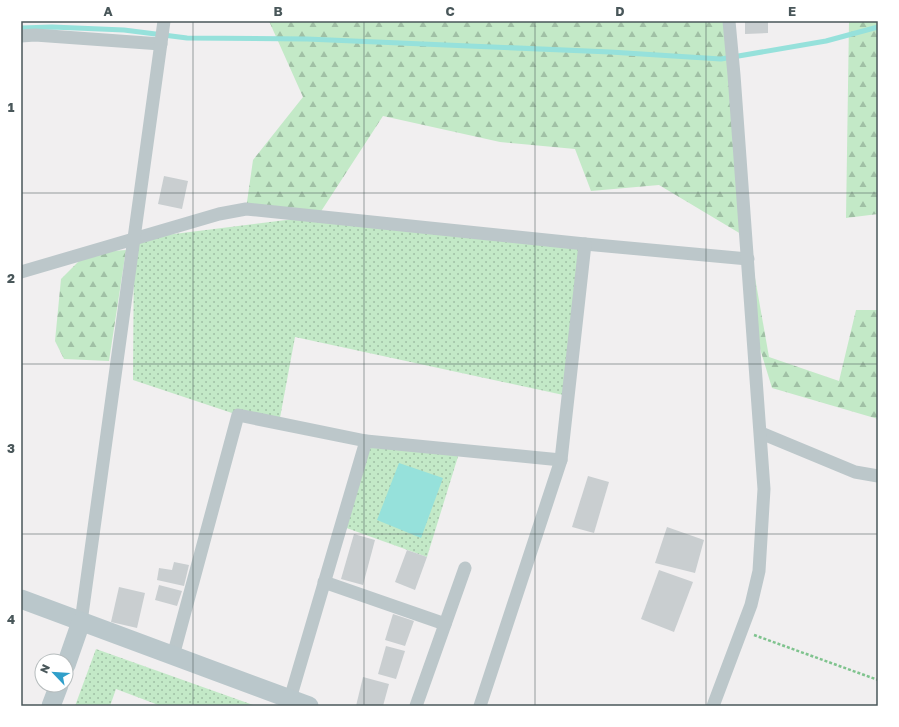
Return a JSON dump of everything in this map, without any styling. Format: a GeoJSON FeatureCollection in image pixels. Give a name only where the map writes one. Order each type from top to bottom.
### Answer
{"type":"FeatureCollection","features":[{"type":"Feature","properties":{"kind":"street"},"geometry":{"type":"LineString","coordinates":[[70,653],[82,622],[164,21]]}},
{"type":"Feature","properties":{"kind":"street"},"geometry":{"type":"LineString","coordinates":[[713,706],[751,605],[759,571],[764,489],[729,21]]}},
{"type":"Feature","properties":{"kind":"street"},"geometry":{"type":"LineString","coordinates":[[21,36],[34,35],[161,44]]}},
{"type":"Feature","properties":{"kind":"street"},"geometry":{"type":"LineString","coordinates":[[21,272],[219,214],[246,209],[585,244],[748,259]]}},
{"type":"Feature","properties":{"kind":"street"},"geometry":{"type":"LineString","coordinates":[[480,706],[561,460],[585,244]]}},
{"type":"Feature","properties":{"kind":"street"},"geometry":{"type":"LineString","coordinates":[[173,656],[238,415],[366,441],[561,460]]}},
{"type":"Feature","properties":{"kind":"street"},"geometry":{"type":"LineString","coordinates":[[761,433],[855,472],[878,476]]}},
{"type":"Feature","properties":{"kind":"street"},"geometry":{"type":"LineString","coordinates":[[290,699],[366,441]]}},
{"type":"Feature","properties":{"kind":"street"},"geometry":{"type":"LineString","coordinates":[[416,706],[465,568]]}},
{"type":"Feature","properties":{"kind":"street"},"geometry":{"type":"LineString","coordinates":[[324,582],[445,624]]}},
{"type":"Feature","properties":{"kind":"street"},"geometry":{"type":"LineString","coordinates":[[21,600],[309,706]]}},
{"type":"Feature","properties":{"kind":"street"},"geometry":{"type":"LineString","coordinates":[[52,706],[56,693]]}},
{"type":"Feature","properties":{"kind":"path"},"geometry":{"type":"LineString","coordinates":[[742,630],[878,680]]}},
{"type":"Feature","properties":{"kind":"green space"},"geometry":{"type":"Polygon","coordinates":[[[269,21],[725,21],[745,221],[769,357],[839,381],[856,310],[878,310],[878,419],[772,388],[757,339],[746,237],[659,185],[591,191],[575,149],[500,142],[383,116],[318,216],[246,209],[253,160],[303,97],[269,21]]]}},
{"type":"Feature","properties":{"kind":"green space"},"geometry":{"type":"Polygon","coordinates":[[[849,21],[878,21],[878,214],[846,218],[849,21]]]}},
{"type":"Feature","properties":{"kind":"green space"},"geometry":{"type":"Polygon","coordinates":[[[318,216],[585,244],[568,396],[295,337],[279,423],[238,415],[133,380],[134,239],[318,216]]]}},
{"type":"Feature","properties":{"kind":"green space"},"geometry":{"type":"Polygon","coordinates":[[[126,250],[109,361],[64,359],[55,341],[61,279],[87,253],[126,250]]]}},
{"type":"Feature","properties":{"kind":"green space"},"geometry":{"type":"Polygon","coordinates":[[[366,441],[460,450],[427,557],[341,526],[366,441]]]}},
{"type":"Feature","properties":{"kind":"green space"},"geometry":{"type":"Polygon","coordinates":[[[96,649],[256,706],[161,706],[116,689],[110,706],[75,706],[96,649]]]}},
{"type":"Feature","properties":{"kind":"water"},"geometry":{"type":"Polygon","coordinates":[[[399,463],[443,478],[421,538],[377,520],[399,463]]]}},
{"type":"Feature","properties":{"kind":"building"},"geometry":{"type":"Polygon","coordinates":[[[745,21],[768,21],[768,33],[745,34],[745,21]]]}},
{"type":"Feature","properties":{"kind":"building"},"geometry":{"type":"Polygon","coordinates":[[[164,176],[188,181],[182,209],[158,204],[164,176]]]}},
{"type":"Feature","properties":{"kind":"building"},"geometry":{"type":"Polygon","coordinates":[[[588,476],[609,482],[594,533],[572,527],[588,476]]]}},
{"type":"Feature","properties":{"kind":"building"},"geometry":{"type":"Polygon","coordinates":[[[667,527],[704,540],[695,573],[655,563],[667,527]]]}},
{"type":"Feature","properties":{"kind":"building"},"geometry":{"type":"Polygon","coordinates":[[[354,534],[375,540],[363,585],[341,579],[354,534]]]}},
{"type":"Feature","properties":{"kind":"building"},"geometry":{"type":"Polygon","coordinates":[[[407,550],[427,557],[415,590],[395,582],[407,550]]]}},
{"type":"Feature","properties":{"kind":"building"},"geometry":{"type":"Polygon","coordinates":[[[174,562],[189,565],[184,586],[157,580],[159,568],[172,570],[174,562]]]}},
{"type":"Feature","properties":{"kind":"building"},"geometry":{"type":"Polygon","coordinates":[[[659,570],[693,582],[674,632],[641,619],[659,570]]]}},
{"type":"Feature","properties":{"kind":"building"},"geometry":{"type":"Polygon","coordinates":[[[159,585],[182,591],[177,606],[155,600],[159,585]]]}},
{"type":"Feature","properties":{"kind":"building"},"geometry":{"type":"Polygon","coordinates":[[[119,587],[145,593],[137,628],[111,622],[119,587]]]}},
{"type":"Feature","properties":{"kind":"building"},"geometry":{"type":"Polygon","coordinates":[[[393,614],[414,621],[405,646],[385,640],[393,614]]]}},
{"type":"Feature","properties":{"kind":"building"},"geometry":{"type":"Polygon","coordinates":[[[386,646],[405,651],[396,679],[378,674],[386,646]]]}},
{"type":"Feature","properties":{"kind":"building"},"geometry":{"type":"Polygon","coordinates":[[[363,677],[389,684],[383,706],[356,706],[363,677]]]}},
{"type":"Feature","properties":{"kind":"waterway"},"geometry":{"type":"LineString","coordinates":[[21,28],[52,27],[124,30],[187,38],[307,39],[610,52],[721,59],[826,41],[878,27]]}}]}
